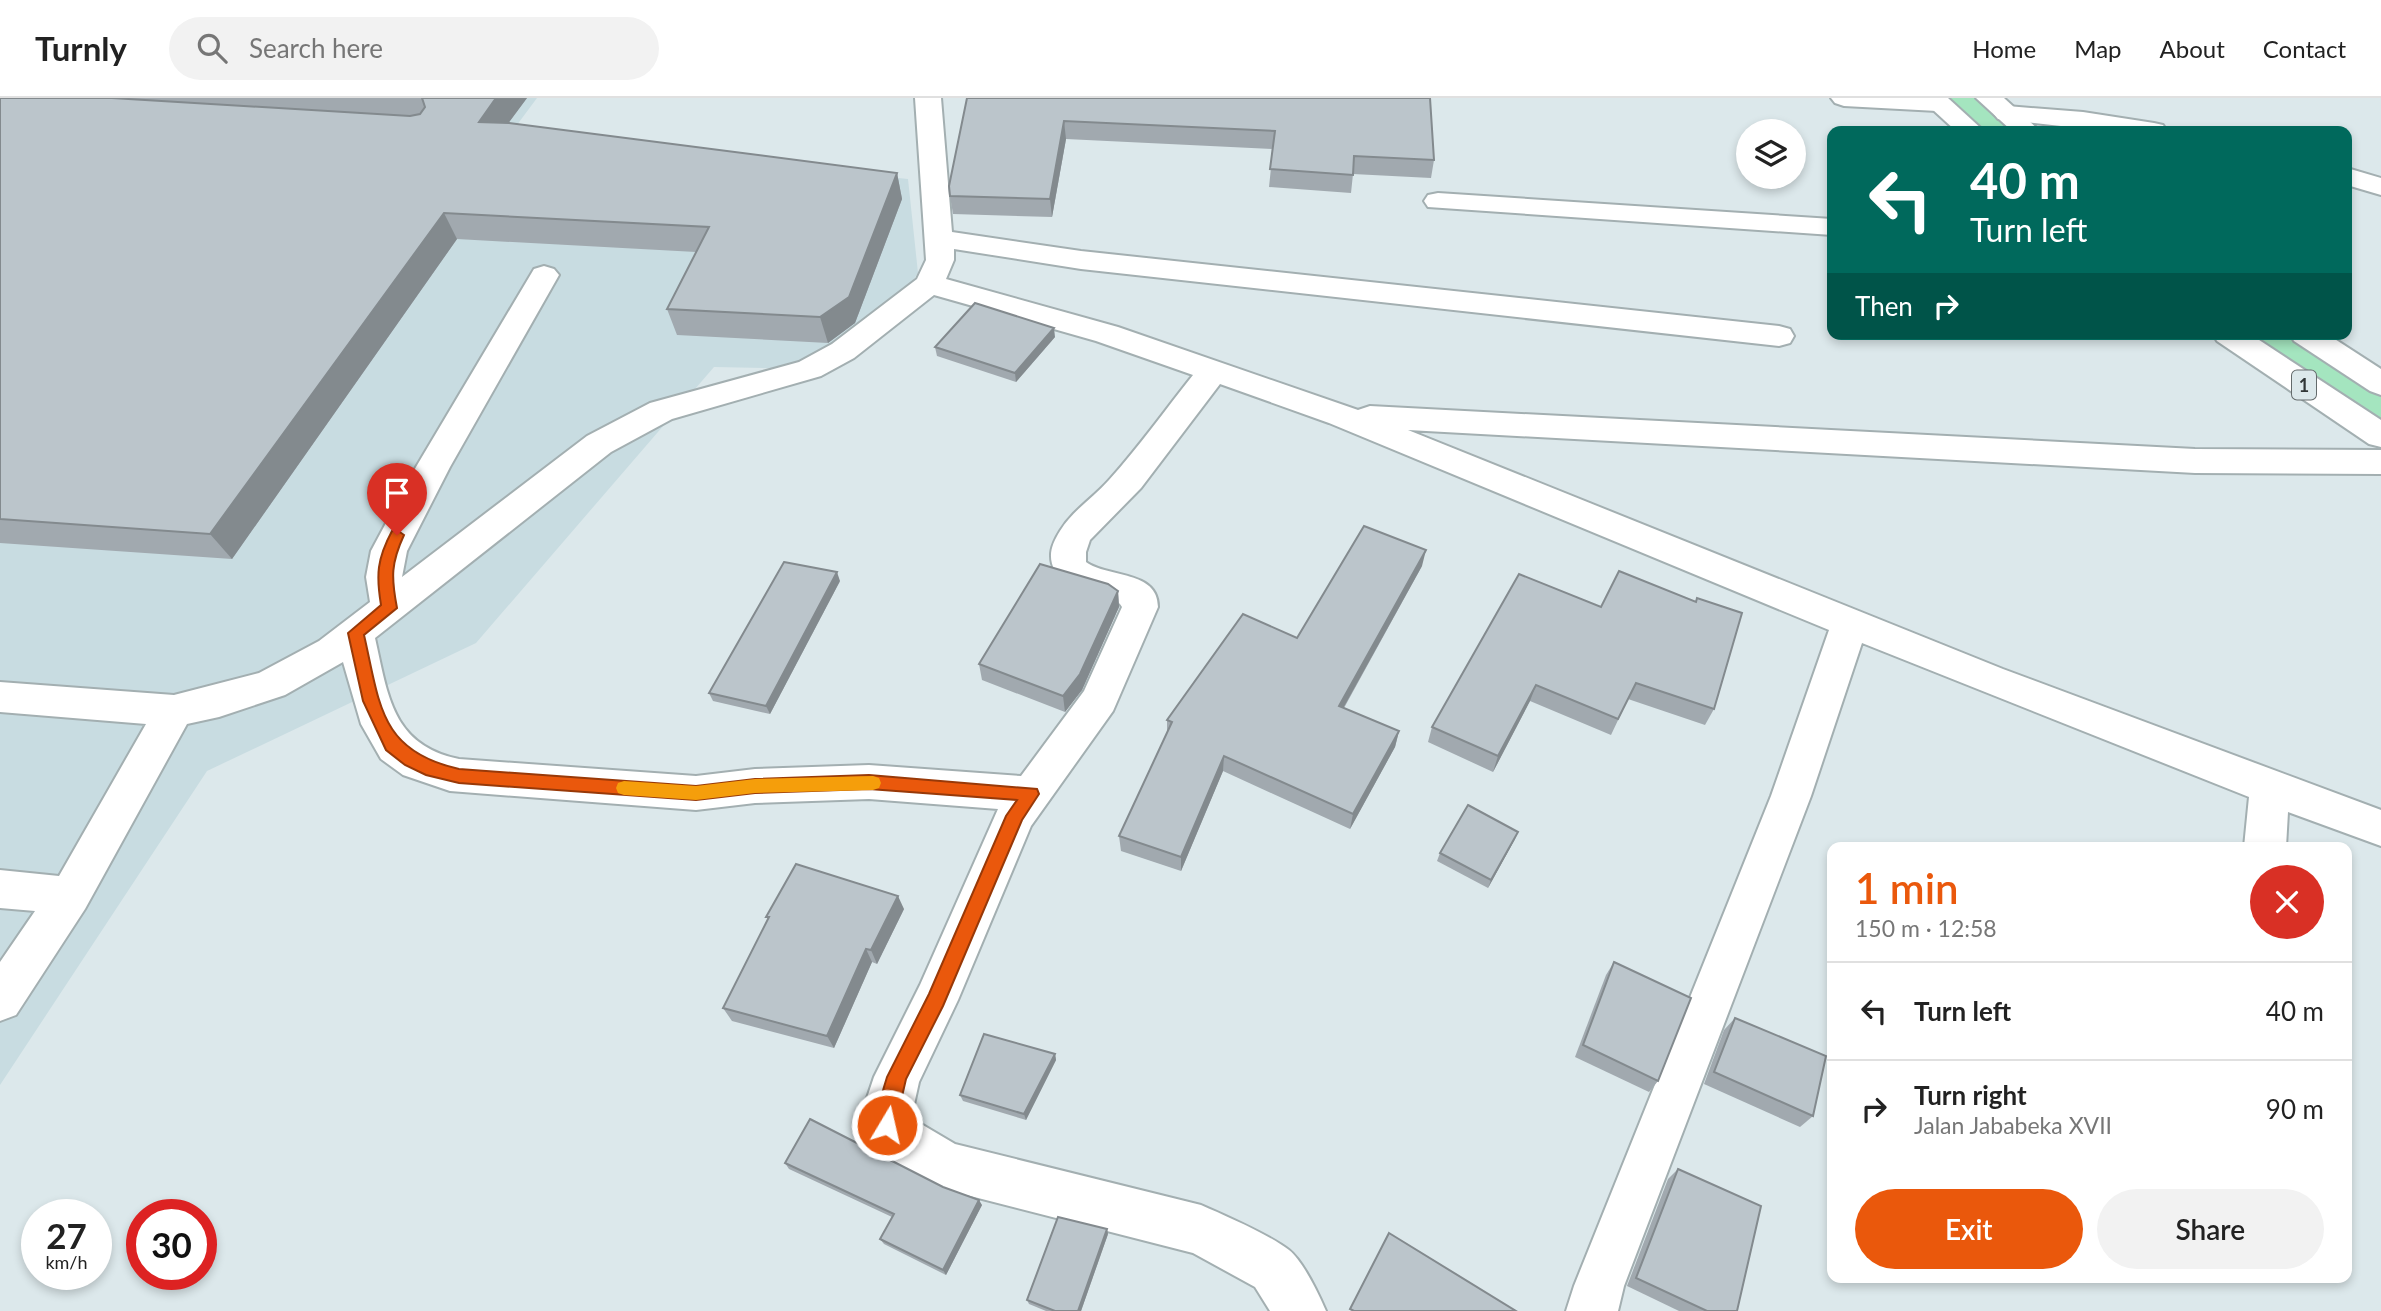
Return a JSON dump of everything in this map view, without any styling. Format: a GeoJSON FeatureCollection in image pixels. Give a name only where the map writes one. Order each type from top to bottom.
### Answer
{"type":"FeatureCollection","features":[{"type":"Feature","properties":{"kind":"main road"},"geometry":{"type":"LineString","coordinates":[[0,697],[174,711],[219,701],[272,684],[332,651],[555,476],[627,426],[661,411],[810,369],[843,351],[929,284],[940,260],[928,98]]}},
{"type":"Feature","properties":{"kind":"main road"},"geometry":{"type":"LineString","coordinates":[[1844,98],[1935,100],[1964,126]]}},
{"type":"Feature","properties":{"kind":"main road"},"geometry":{"type":"LineString","coordinates":[[1998,106],[2021,126]]}},
{"type":"Feature","properties":{"kind":"main road"},"geometry":{"type":"LineString","coordinates":[[1998,106],[2122,126]]}},
{"type":"Feature","properties":{"kind":"main road"},"geometry":{"type":"LineString","coordinates":[[2352,178],[2381,187]]}},
{"type":"Feature","properties":{"kind":"main road"},"geometry":{"type":"LineString","coordinates":[[1438,201],[1827,227]]}},
{"type":"Feature","properties":{"kind":"main road"},"geometry":{"type":"LineString","coordinates":[[937,238],[1081,260],[1779,336]]}},
{"type":"Feature","properties":{"kind":"main road"},"geometry":{"type":"LineString","coordinates":[[389,608],[384,577],[389,551],[433,467],[544,275]]}},
{"type":"Feature","properties":{"kind":"main road"},"geometry":{"type":"LineString","coordinates":[[929,284],[1107,334],[1340,415],[1850,623],[2270,788],[2381,828]]}},
{"type":"Feature","properties":{"kind":"main road","name":"1"},"geometry":{"type":"LineString","coordinates":[[2237,340],[2381,436]]}},
{"type":"Feature","properties":{"kind":"main road","name":"1"},"geometry":{"type":"LineString","coordinates":[[2314,340],[2381,384]]}},
{"type":"Feature","properties":{"kind":"main road"},"geometry":{"type":"LineString","coordinates":[[1213,371],[1116,493],[1082,528],[1070,545],[1068,560],[1073,570],[1084,578],[1129,589],[1140,600],[1140,607],[1100,700],[1015,816],[936,1000],[897,1077],[888,1107],[887,1125],[895,1136],[947,1166],[1201,1230],[1273,1269],[1300,1311]]}},
{"type":"Feature","properties":{"kind":"main road"},"geometry":{"type":"LineString","coordinates":[[1340,415],[2195,461],[2381,461]]}},
{"type":"Feature","properties":{"kind":"main road"},"geometry":{"type":"LineString","coordinates":[[1592,1311],[1599,1286],[1791,796],[1850,623]]}},
{"type":"Feature","properties":{"kind":"main road"},"geometry":{"type":"LineString","coordinates":[[356,633],[371,701],[392,745],[411,760],[432,770],[459,776],[696,793],[755,786],[869,782],[1031,794]]}},
{"type":"Feature","properties":{"kind":"main road"},"geometry":{"type":"LineString","coordinates":[[0,1000],[70,895],[174,711]]}},
{"type":"Feature","properties":{"kind":"main road"},"geometry":{"type":"LineString","coordinates":[[2265,842],[2270,788]]}},
{"type":"Feature","properties":{"kind":"main road"},"geometry":{"type":"LineString","coordinates":[[0,889],[70,895]]}},
{"type":"Feature","properties":{"kind":"shaded area"},"geometry":{"type":"Polygon","coordinates":[[[0,98],[537,98],[508,137],[908,179],[918,273],[874,338],[810,369],[714,367],[476,643],[207,771],[0,1085],[0,98]]]}},
{"type":"Feature","properties":{"kind":"green space"},"geometry":{"type":"Polygon","coordinates":[[[1933,98],[1989,98],[2021,126],[1965,126],[1933,98]]]}},
{"type":"Feature","properties":{"kind":"green space"},"geometry":{"type":"Polygon","coordinates":[[[2237,340],[2314,340],[2381,384],[2381,436],[2237,340]]]}},
{"type":"Feature","properties":{"kind":"building"},"geometry":{"type":"Polygon","coordinates":[[[0,98],[112,98],[410,116],[420,114],[425,107],[422,98],[496,98],[479,122],[509,123],[897,173],[849,297],[820,317],[667,309],[709,227],[444,213],[210,534],[0,519],[0,98]]]}},
{"type":"Feature","properties":{"kind":"building"},"geometry":{"type":"Polygon","coordinates":[[[967,98],[1430,98],[1434,160],[1354,156],[1353,175],[1270,169],[1275,131],[1064,121],[1050,199],[950,196],[949,186],[967,98]]]}},
{"type":"Feature","properties":{"kind":"building"},"geometry":{"type":"Polygon","coordinates":[[[975,303],[1054,328],[1015,373],[935,347],[975,303]]]}},
{"type":"Feature","properties":{"kind":"building"},"geometry":{"type":"Polygon","coordinates":[[[1364,526],[1426,550],[1339,706],[1399,731],[1353,814],[1224,756],[1181,857],[1119,836],[1172,722],[1167,720],[1243,614],[1297,638],[1364,526]]]}},
{"type":"Feature","properties":{"kind":"building"},"geometry":{"type":"Polygon","coordinates":[[[784,562],[837,572],[766,706],[709,693],[784,562]]]}},
{"type":"Feature","properties":{"kind":"building"},"geometry":{"type":"Polygon","coordinates":[[[1040,564],[1108,584],[1118,591],[1080,674],[1063,696],[979,664],[1040,564]]]}},
{"type":"Feature","properties":{"kind":"building"},"geometry":{"type":"Polygon","coordinates":[[[1619,571],[1696,602],[1697,598],[1742,613],[1714,709],[1636,683],[1618,719],[1536,685],[1498,756],[1432,727],[1519,574],[1601,607],[1619,571]]]}},
{"type":"Feature","properties":{"kind":"building"},"geometry":{"type":"Polygon","coordinates":[[[1468,805],[1518,832],[1491,880],[1440,853],[1468,805]]]}},
{"type":"Feature","properties":{"kind":"building"},"geometry":{"type":"Polygon","coordinates":[[[796,864],[898,896],[871,950],[866,949],[827,1036],[723,1008],[769,917],[766,917],[796,864]]]}},
{"type":"Feature","properties":{"kind":"building"},"geometry":{"type":"Polygon","coordinates":[[[1614,962],[1691,998],[1658,1081],[1583,1045],[1614,962]]]}},
{"type":"Feature","properties":{"kind":"building"},"geometry":{"type":"Polygon","coordinates":[[[1735,1018],[1826,1056],[1813,1116],[1714,1072],[1735,1018]]]}},
{"type":"Feature","properties":{"kind":"building"},"geometry":{"type":"Polygon","coordinates":[[[984,1034],[1055,1054],[1024,1114],[960,1095],[984,1034]]]}},
{"type":"Feature","properties":{"kind":"building"},"geometry":{"type":"Polygon","coordinates":[[[810,1119],[943,1187],[979,1200],[943,1270],[880,1239],[894,1214],[785,1163],[810,1119]]]}},
{"type":"Feature","properties":{"kind":"building"},"geometry":{"type":"Polygon","coordinates":[[[1678,1169],[1761,1206],[1737,1311],[1707,1311],[1636,1278],[1678,1169]]]}},
{"type":"Feature","properties":{"kind":"building"},"geometry":{"type":"Polygon","coordinates":[[[1058,1217],[1107,1229],[1078,1311],[1055,1311],[1027,1300],[1058,1217]]]}},
{"type":"Feature","properties":{"kind":"building"},"geometry":{"type":"Polygon","coordinates":[[[1389,1233],[1516,1311],[1350,1309],[1389,1233]]]}},
{"type":"Feature","properties":{"kind":"slow traffic"},"geometry":{"type":"LineString","coordinates":[[624,788],[696,793],[755,786],[873,783]]}},
{"type":"Feature","properties":{"kind":"route"},"geometry":{"type":"LineString","coordinates":[[397,535],[389,551],[384,577],[389,608],[356,633],[371,701],[392,745],[411,760],[432,770],[459,776],[696,793],[755,786],[869,782],[1031,794],[1015,816],[936,1000],[897,1077],[888,1107],[887,1125]]}}]}
